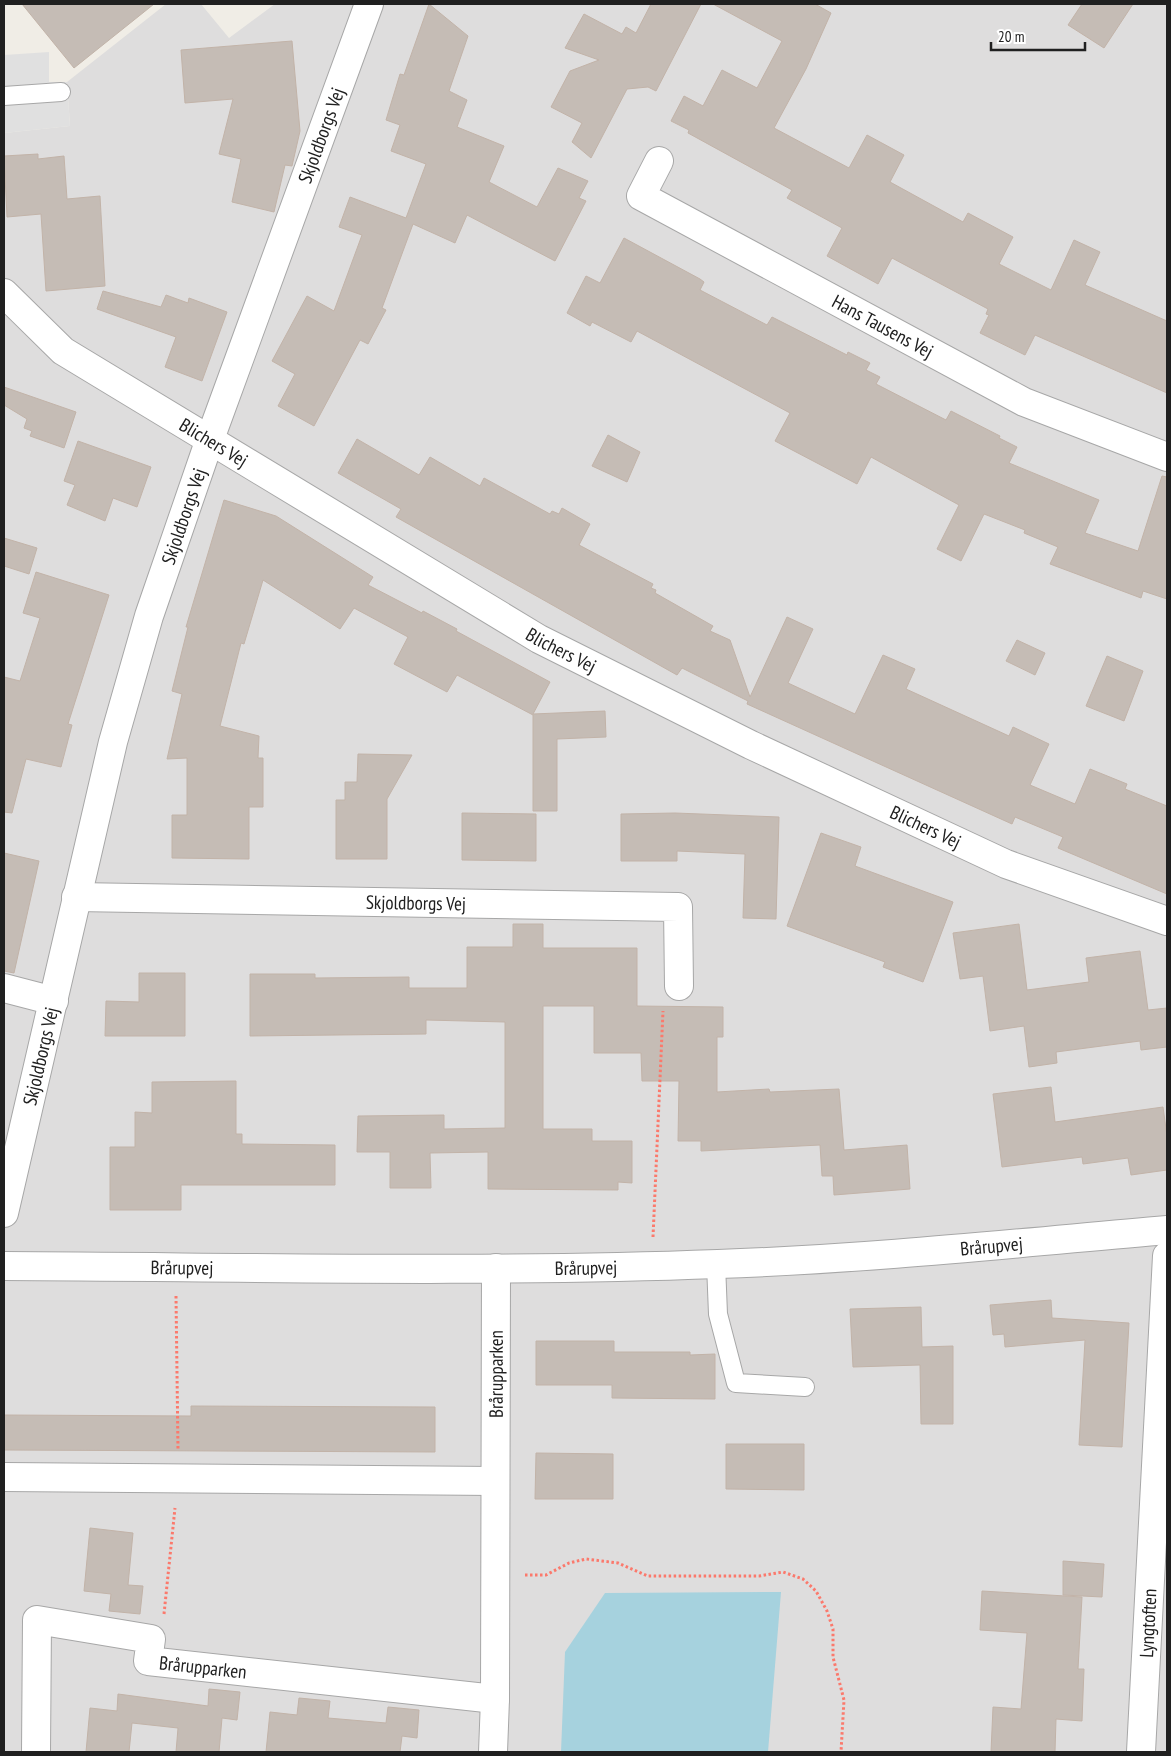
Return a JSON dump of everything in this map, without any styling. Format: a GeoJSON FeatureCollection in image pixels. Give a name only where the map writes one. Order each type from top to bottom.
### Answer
{"type":"FeatureCollection","features":[{"type":"Feature","properties":{"kind":"street","name":"Skjoldborgs Vej"},"geometry":{"type":"LineString","coordinates":[[4,1213],[113,742],[150,616],[210,439],[369,4]]}},
{"type":"Feature","properties":{"kind":"street","name":"Hans Tausens Vej"},"geometry":{"type":"LineString","coordinates":[[659,161],[641,196],[1024,402],[1167,457]]}},
{"type":"Feature","properties":{"kind":"street","name":"Blichers Vej"},"geometry":{"type":"LineString","coordinates":[[4,293],[63,351],[557,648],[751,745],[1006,864],[1167,921]]}},
{"type":"Feature","properties":{"kind":"street","name":"Skjoldborgs Vej"},"geometry":{"type":"LineString","coordinates":[[76,897],[678,907],[679,986]]}},
{"type":"Feature","properties":{"kind":"street"},"geometry":{"type":"LineString","coordinates":[[4,988],[54,1001]]}},
{"type":"Feature","properties":{"kind":"street","name":"Brårupvej"},"geometry":{"type":"LineString","coordinates":[[4,1266],[496,1268],[716,1264],[861,1257],[1167,1230]]}},
{"type":"Feature","properties":{"kind":"street","name":"Lyngtoften"},"geometry":{"type":"LineString","coordinates":[[1141,1752],[1159,1586],[1167,1256]]}},
{"type":"Feature","properties":{"kind":"street","name":"Brårupparken"},"geometry":{"type":"LineString","coordinates":[[493,1752],[496,1699],[496,1268]]}},
{"type":"Feature","properties":{"kind":"street"},"geometry":{"type":"LineString","coordinates":[[4,1477],[495,1481]]}},
{"type":"Feature","properties":{"kind":"street","name":"Brårupparken"},"geometry":{"type":"LineString","coordinates":[[36,1752],[37,1620],[151,1639],[148,1661],[496,1699]]}},
{"type":"Feature","properties":{"kind":"lane"},"geometry":{"type":"LineString","coordinates":[[4,96],[61,92]]}},
{"type":"Feature","properties":{"kind":"lane"},"geometry":{"type":"LineString","coordinates":[[716,1264],[718,1314],[736,1382],[805,1387]]}},
{"type":"Feature","properties":{"kind":"path"},"geometry":{"type":"LineString","coordinates":[[652,1265],[664,1002],[679,986]]}},
{"type":"Feature","properties":{"kind":"path"},"geometry":{"type":"LineString","coordinates":[[495,1574],[546,1575],[569,1563],[586,1559],[618,1563],[648,1576],[759,1576],[783,1572],[803,1579],[816,1591],[827,1611],[833,1629],[833,1658],[844,1700],[841,1752]]}},
{"type":"Feature","properties":{"kind":"shaded area"},"geometry":{"type":"Polygon","coordinates":[[[166,4],[201,4],[229,38],[275,4],[1167,4],[1167,1752],[4,1752],[4,133],[70,126],[67,82],[166,4]]]}},
{"type":"Feature","properties":{"kind":"shaded area"},"geometry":{"type":"Polygon","coordinates":[[[49,52],[49,82],[67,82],[70,126],[4,133],[4,55],[49,52]]]}},
{"type":"Feature","properties":{"kind":"water"},"geometry":{"type":"Polygon","coordinates":[[[781,1592],[768,1752],[561,1752],[565,1652],[605,1593],[781,1592]]]}},
{"type":"Feature","properties":{"kind":"building"},"geometry":{"type":"Polygon","coordinates":[[[22,4],[154,4],[74,68],[22,4]]]}},
{"type":"Feature","properties":{"kind":"building"},"geometry":{"type":"Polygon","coordinates":[[[429,4],[468,36],[449,91],[467,100],[457,127],[504,146],[489,182],[537,207],[558,168],[588,181],[579,198],[586,201],[555,261],[467,215],[455,243],[413,224],[382,308],[386,310],[368,344],[360,340],[314,426],[278,406],[295,374],[272,361],[307,296],[334,311],[362,235],[339,227],[350,197],[406,218],[426,164],[391,151],[400,125],[386,120],[400,74],[404,75],[429,4]]]}},
{"type":"Feature","properties":{"kind":"building"},"geometry":{"type":"Polygon","coordinates":[[[651,4],[701,4],[656,91],[648,87],[627,89],[591,158],[572,142],[582,123],[551,107],[570,71],[599,60],[565,48],[584,14],[622,34],[626,27],[636,33],[651,4]]]}},
{"type":"Feature","properties":{"kind":"building"},"geometry":{"type":"Polygon","coordinates":[[[713,4],[815,4],[831,13],[806,69],[774,128],[849,168],[867,135],[904,155],[890,182],[963,222],[968,213],[1013,237],[999,264],[1051,290],[1074,240],[1100,252],[1085,285],[1167,321],[1167,393],[1035,335],[1025,355],[980,333],[989,315],[986,314],[988,309],[892,258],[878,284],[827,256],[842,228],[787,198],[792,190],[688,133],[689,130],[671,121],[684,96],[703,106],[722,70],[757,88],[782,41],[713,4]]]}},
{"type":"Feature","properties":{"kind":"building"},"geometry":{"type":"Polygon","coordinates":[[[1082,4],[1133,4],[1104,48],[1068,25],[1082,4]]]}},
{"type":"Feature","properties":{"kind":"building"},"geometry":{"type":"Polygon","coordinates":[[[292,41],[300,131],[292,166],[285,165],[274,212],[232,202],[241,159],[219,154],[233,99],[185,103],[181,50],[292,41]]]}},
{"type":"Feature","properties":{"kind":"building"},"geometry":{"type":"Polygon","coordinates":[[[38,154],[38,159],[64,156],[67,199],[100,196],[105,286],[46,291],[41,214],[7,217],[4,156],[38,154]]]}},
{"type":"Feature","properties":{"kind":"building"},"geometry":{"type":"Polygon","coordinates":[[[624,238],[700,279],[704,282],[700,290],[767,325],[772,317],[847,355],[848,352],[870,363],[866,370],[880,377],[876,384],[946,420],[951,411],[1000,436],[999,438],[1017,447],[1009,463],[1099,500],[1085,533],[1138,551],[1162,476],[1167,477],[1167,599],[1143,591],[1141,598],[1050,564],[1058,547],[1024,533],[1025,530],[984,514],[961,561],[937,549],[959,505],[871,457],[857,484],[775,441],[790,413],[637,331],[631,342],[592,322],[590,326],[567,313],[586,276],[600,283],[624,238]]]}},
{"type":"Feature","properties":{"kind":"building"},"geometry":{"type":"Polygon","coordinates":[[[103,291],[161,307],[166,295],[188,303],[189,298],[227,312],[202,381],[165,367],[176,337],[97,309],[103,291]]]}},
{"type":"Feature","properties":{"kind":"building"},"geometry":{"type":"Polygon","coordinates":[[[4,387],[76,412],[64,448],[30,436],[32,431],[24,428],[27,419],[4,405],[4,387]]]}},
{"type":"Feature","properties":{"kind":"building"},"geometry":{"type":"Polygon","coordinates":[[[608,435],[640,452],[627,482],[592,466],[608,435]]]}},
{"type":"Feature","properties":{"kind":"building"},"geometry":{"type":"Polygon","coordinates":[[[357,439],[419,475],[430,457],[480,486],[484,478],[550,514],[552,511],[559,514],[562,508],[590,524],[579,545],[653,584],[651,588],[656,590],[655,593],[713,626],[710,631],[730,640],[750,697],[787,617],[813,629],[788,683],[855,714],[883,655],[915,669],[906,689],[1009,736],[1013,727],[1049,744],[1030,785],[1075,804],[1090,769],[1127,784],[1125,789],[1167,806],[1167,894],[1058,848],[1063,837],[1015,817],[1012,824],[747,704],[748,701],[682,668],[677,675],[396,517],[401,509],[338,473],[357,439]]]}},
{"type":"Feature","properties":{"kind":"building"},"geometry":{"type":"Polygon","coordinates":[[[78,441],[151,467],[137,507],[113,498],[105,521],[67,505],[75,485],[64,481],[78,441]]]}},
{"type":"Feature","properties":{"kind":"building"},"geometry":{"type":"Polygon","coordinates":[[[224,500],[276,516],[373,577],[368,585],[457,629],[456,631],[550,682],[533,714],[605,711],[606,737],[557,739],[557,811],[533,811],[533,715],[457,675],[447,692],[394,664],[408,637],[354,608],[340,629],[263,580],[244,644],[241,643],[220,726],[259,736],[258,758],[263,758],[263,807],[249,807],[249,859],[172,858],[172,815],[187,815],[187,758],[167,759],[182,694],[172,691],[188,627],[186,627],[224,500]]]}},
{"type":"Feature","properties":{"kind":"building"},"geometry":{"type":"Polygon","coordinates":[[[4,538],[37,548],[29,574],[4,566],[4,538]]]}},
{"type":"Feature","properties":{"kind":"building"},"geometry":{"type":"Polygon","coordinates":[[[36,572],[109,595],[68,724],[72,725],[61,767],[26,759],[12,813],[4,812],[4,677],[20,681],[40,618],[23,613],[36,572]]]}},
{"type":"Feature","properties":{"kind":"building"},"geometry":{"type":"Polygon","coordinates":[[[1017,640],[1045,653],[1035,675],[1006,661],[1017,640]]]}},
{"type":"Feature","properties":{"kind":"building"},"geometry":{"type":"Polygon","coordinates":[[[1107,656],[1143,671],[1124,721],[1086,706],[1107,656]]]}},
{"type":"Feature","properties":{"kind":"building"},"geometry":{"type":"Polygon","coordinates":[[[358,754],[412,755],[387,799],[387,859],[336,859],[336,800],[345,800],[345,782],[357,782],[358,754]]]}},
{"type":"Feature","properties":{"kind":"building"},"geometry":{"type":"Polygon","coordinates":[[[462,813],[536,814],[536,861],[462,860],[462,813]]]}},
{"type":"Feature","properties":{"kind":"building"},"geometry":{"type":"Polygon","coordinates":[[[675,813],[779,817],[776,919],[743,918],[745,854],[677,851],[677,861],[621,861],[621,814],[675,813]]]}},
{"type":"Feature","properties":{"kind":"building"},"geometry":{"type":"Polygon","coordinates":[[[821,833],[861,847],[855,866],[953,902],[923,982],[883,967],[885,962],[787,926],[821,833]]]}},
{"type":"Feature","properties":{"kind":"building"},"geometry":{"type":"Polygon","coordinates":[[[4,853],[39,861],[14,973],[4,971],[4,853]]]}},
{"type":"Feature","properties":{"kind":"building"},"geometry":{"type":"Polygon","coordinates":[[[513,924],[543,924],[543,948],[637,948],[637,1006],[723,1007],[723,1037],[717,1037],[717,1092],[769,1089],[770,1092],[839,1089],[844,1150],[907,1145],[910,1189],[834,1195],[833,1176],[822,1176],[820,1145],[701,1151],[701,1141],[678,1141],[679,1081],[642,1081],[641,1053],[594,1053],[594,1006],[543,1006],[543,1129],[592,1129],[592,1141],[632,1141],[632,1183],[618,1182],[618,1190],[488,1189],[488,1152],[430,1153],[431,1188],[390,1188],[390,1152],[357,1152],[358,1116],[444,1115],[444,1129],[505,1128],[505,1022],[426,1020],[426,1034],[250,1036],[250,974],[315,974],[315,978],[409,977],[409,988],[467,988],[467,947],[513,947],[513,924]]]}},
{"type":"Feature","properties":{"kind":"building"},"geometry":{"type":"Polygon","coordinates":[[[1019,924],[1027,990],[1089,982],[1086,958],[1140,951],[1148,1010],[1167,1008],[1167,1047],[1141,1050],[1140,1041],[1056,1052],[1057,1063],[1029,1067],[1024,1026],[990,1031],[983,976],[960,979],[953,933],[1019,924]]]}},
{"type":"Feature","properties":{"kind":"building"},"geometry":{"type":"Polygon","coordinates":[[[139,973],[185,973],[185,1036],[105,1036],[106,1001],[139,1002],[139,973]]]}},
{"type":"Feature","properties":{"kind":"building"},"geometry":{"type":"Polygon","coordinates":[[[236,1081],[236,1134],[242,1134],[242,1144],[335,1145],[335,1185],[181,1185],[181,1210],[110,1210],[110,1147],[135,1147],[135,1112],[152,1113],[152,1082],[236,1081]]]}},
{"type":"Feature","properties":{"kind":"building"},"geometry":{"type":"Polygon","coordinates":[[[1051,1087],[1055,1122],[1163,1107],[1167,1136],[1167,1170],[1131,1175],[1128,1158],[1083,1164],[1082,1157],[1002,1167],[993,1094],[1051,1087]]]}},
{"type":"Feature","properties":{"kind":"building"},"geometry":{"type":"Polygon","coordinates":[[[1051,1300],[1052,1318],[1129,1323],[1122,1447],[1079,1445],[1085,1340],[1005,1347],[1004,1334],[993,1335],[990,1305],[1051,1300]]]}},
{"type":"Feature","properties":{"kind":"building"},"geometry":{"type":"Polygon","coordinates":[[[921,1307],[922,1347],[953,1346],[953,1424],[921,1424],[920,1365],[853,1367],[850,1309],[921,1307]]]}},
{"type":"Feature","properties":{"kind":"building"},"geometry":{"type":"Polygon","coordinates":[[[536,1341],[614,1341],[614,1352],[690,1352],[690,1355],[715,1354],[715,1399],[612,1398],[612,1385],[536,1385],[536,1341]]]}},
{"type":"Feature","properties":{"kind":"building"},"geometry":{"type":"Polygon","coordinates":[[[191,1406],[435,1407],[435,1452],[4,1450],[4,1415],[191,1416],[191,1406]]]}},
{"type":"Feature","properties":{"kind":"building"},"geometry":{"type":"Polygon","coordinates":[[[726,1444],[804,1444],[804,1490],[726,1489],[726,1444]]]}},
{"type":"Feature","properties":{"kind":"building"},"geometry":{"type":"Polygon","coordinates":[[[536,1453],[613,1454],[613,1499],[535,1499],[536,1453]]]}},
{"type":"Feature","properties":{"kind":"building"},"geometry":{"type":"Polygon","coordinates":[[[90,1528],[133,1533],[128,1585],[143,1586],[140,1614],[109,1611],[111,1594],[84,1591],[90,1528]]]}},
{"type":"Feature","properties":{"kind":"building"},"geometry":{"type":"Polygon","coordinates":[[[1063,1561],[1104,1564],[1102,1597],[1063,1595],[1063,1561]]]}},
{"type":"Feature","properties":{"kind":"building"},"geometry":{"type":"Polygon","coordinates":[[[982,1591],[1082,1597],[1078,1669],[1084,1669],[1082,1721],[1056,1719],[1055,1752],[991,1752],[993,1707],[1021,1709],[1027,1633],[980,1630],[982,1591]]]}},
{"type":"Feature","properties":{"kind":"building"},"geometry":{"type":"Polygon","coordinates":[[[209,1689],[240,1692],[237,1720],[222,1718],[219,1752],[176,1752],[178,1728],[132,1723],[129,1752],[86,1752],[90,1708],[117,1711],[118,1694],[208,1706],[209,1689]]]}},
{"type":"Feature","properties":{"kind":"building"},"geometry":{"type":"Polygon","coordinates":[[[299,1698],[330,1701],[328,1718],[386,1723],[388,1707],[419,1710],[417,1738],[402,1736],[400,1752],[266,1752],[270,1712],[297,1715],[299,1698]]]}}]}
